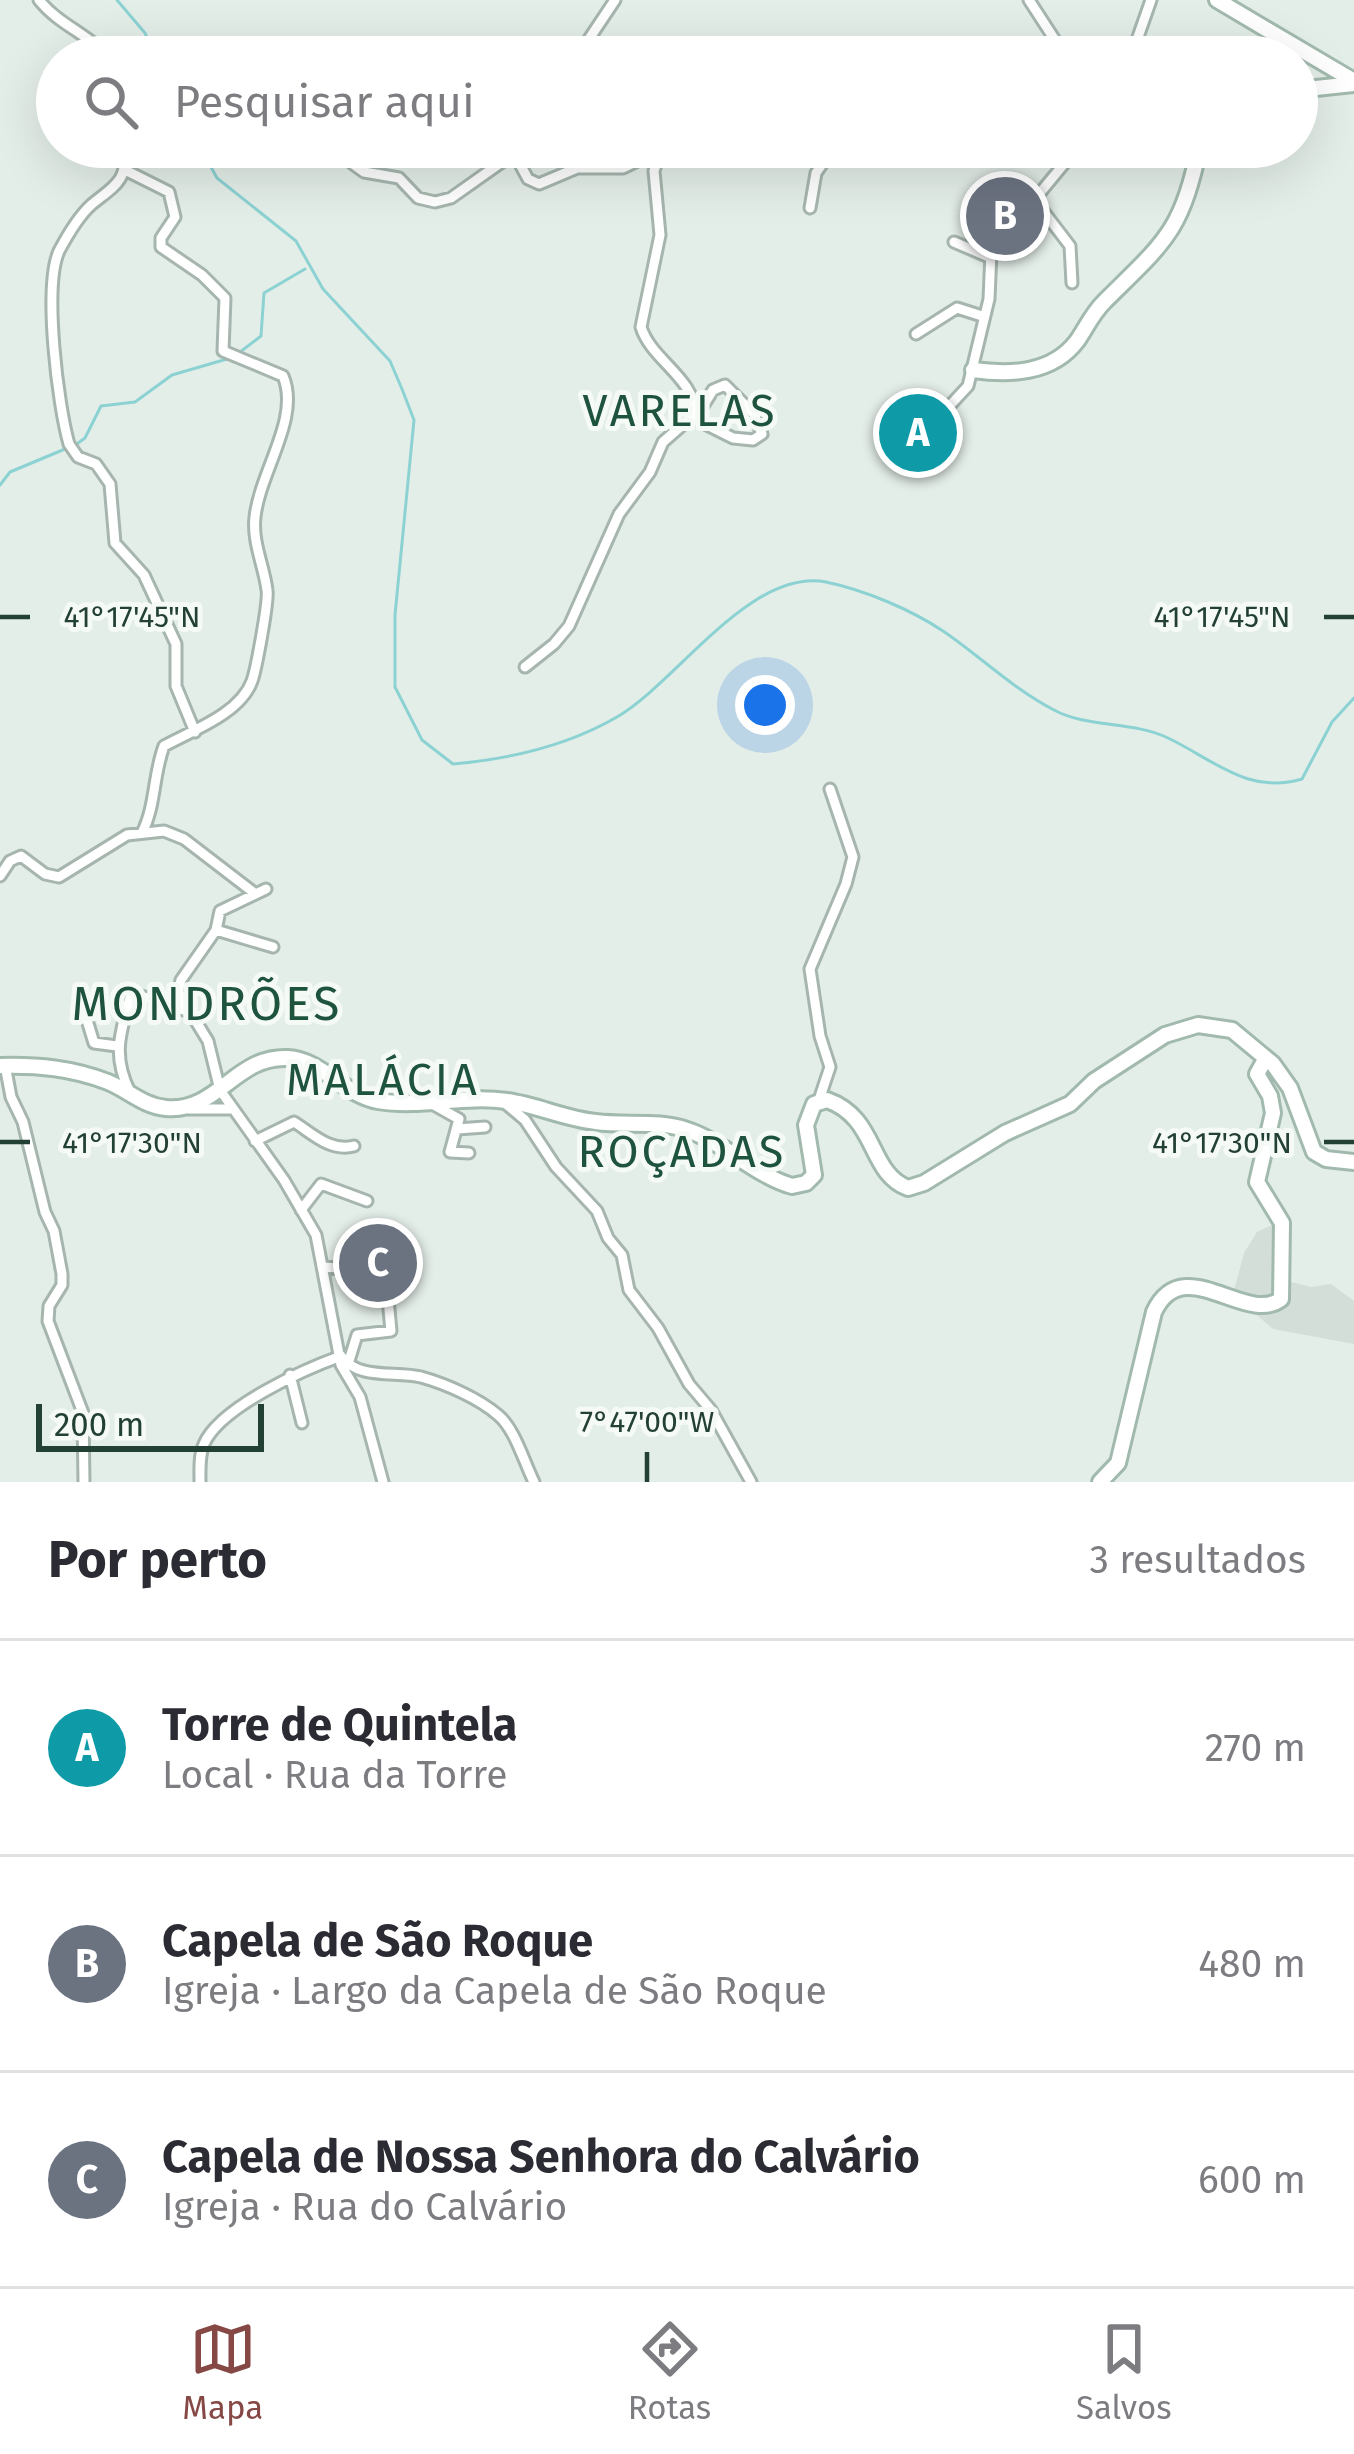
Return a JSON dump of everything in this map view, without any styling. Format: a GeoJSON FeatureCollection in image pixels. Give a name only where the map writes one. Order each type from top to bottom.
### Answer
{"type":"FeatureCollection","features":[{"type":"Feature","properties":{"kind":"main road"},"geometry":{"type":"LineString","coordinates":[[1216,0],[1277,36]]}},
{"type":"Feature","properties":{"kind":"main road"},"geometry":{"type":"LineString","coordinates":[[1318,61],[1354,82]]}},
{"type":"Feature","properties":{"kind":"main road"},"geometry":{"type":"LineString","coordinates":[[1318,87],[1354,82]]}},
{"type":"Feature","properties":{"kind":"main road"},"geometry":{"type":"LineString","coordinates":[[974,370],[1018,373],[1052,361],[1072,347],[1101,305],[1169,236],[1189,198],[1195,168]]}},
{"type":"Feature","properties":{"kind":"main road"},"geometry":{"type":"LineString","coordinates":[[2,1063],[55,1066],[106,1082],[153,1106],[178,1108],[202,1104],[250,1066],[291,1058],[367,1098],[430,1103],[502,1100],[572,1119],[681,1128],[792,1186],[814,1175],[806,1122],[820,1100],[831,1101],[850,1110],[890,1177],[911,1188],[1001,1135],[1070,1104],[1097,1079],[1175,1030],[1225,1027],[1266,1058],[1290,1088],[1312,1150],[1326,1159],[1354,1162]]}},
{"type":"Feature","properties":{"kind":"main road"},"geometry":{"type":"LineString","coordinates":[[1100,1482],[1117,1467],[1153,1316],[1163,1297],[1191,1287],[1262,1306],[1281,1299],[1282,1223],[1257,1182],[1274,1113],[1257,1074],[1266,1058]]}},
{"type":"Feature","properties":{"kind":"street"},"geometry":{"type":"LineString","coordinates":[[39,0],[58,22],[85,36]]}},
{"type":"Feature","properties":{"kind":"street"},"geometry":{"type":"LineString","coordinates":[[591,36],[615,0]]}},
{"type":"Feature","properties":{"kind":"street"},"geometry":{"type":"LineString","coordinates":[[1029,0],[1052,36]]}},
{"type":"Feature","properties":{"kind":"street"},"geometry":{"type":"LineString","coordinates":[[1139,36],[1151,0]]}},
{"type":"Feature","properties":{"kind":"street"},"geometry":{"type":"LineString","coordinates":[[357,168],[399,178],[417,197],[432,202],[447,200],[494,168]]}},
{"type":"Feature","properties":{"kind":"street"},"geometry":{"type":"LineString","coordinates":[[524,168],[528,179],[539,184],[580,168],[623,168]]}},
{"type":"Feature","properties":{"kind":"street"},"geometry":{"type":"LineString","coordinates":[[526,667],[569,626],[619,514],[646,478],[663,442],[694,413],[704,406],[713,390],[725,385],[754,415],[762,434],[739,440],[694,413],[685,386],[641,327],[660,235],[655,168]]}},
{"type":"Feature","properties":{"kind":"street"},"geometry":{"type":"LineString","coordinates":[[810,208],[819,168]]}},
{"type":"Feature","properties":{"kind":"street"},"geometry":{"type":"LineString","coordinates":[[910,425],[948,409],[968,386],[989,298],[989,257],[1061,168]]}},
{"type":"Feature","properties":{"kind":"street"},"geometry":{"type":"LineString","coordinates":[[142,833],[154,808],[153,787],[162,748],[195,732],[212,722],[253,680],[268,597],[255,513],[267,465],[289,413],[284,377],[232,357],[221,345],[226,298],[160,246],[160,238],[175,217],[171,194],[125,170],[117,187],[81,216],[56,261],[54,350],[70,446],[78,457],[97,465],[110,482],[115,542],[144,575],[177,646],[175,684],[195,732]]}},
{"type":"Feature","properties":{"kind":"street"},"geometry":{"type":"LineString","coordinates":[[1034,200],[1070,246],[1072,283]]}},
{"type":"Feature","properties":{"kind":"street"},"geometry":{"type":"LineString","coordinates":[[954,242],[989,257]]}},
{"type":"Feature","properties":{"kind":"street"},"geometry":{"type":"LineString","coordinates":[[916,334],[957,308],[982,316]]}},
{"type":"Feature","properties":{"kind":"street"},"geometry":{"type":"LineString","coordinates":[[994,364],[1015,368],[1052,361]]}},
{"type":"Feature","properties":{"kind":"street"},"geometry":{"type":"LineString","coordinates":[[820,1100],[830,1067],[810,969],[853,857],[830,789]]}},
{"type":"Feature","properties":{"kind":"street"},"geometry":{"type":"LineString","coordinates":[[0,877],[18,856],[47,875],[62,876],[124,837],[175,834],[253,892]]}},
{"type":"Feature","properties":{"kind":"street"},"geometry":{"type":"LineString","coordinates":[[266,889],[220,910],[216,930],[178,985],[179,995],[208,1040],[220,1090],[316,1235],[344,1360]]}},
{"type":"Feature","properties":{"kind":"street"},"geometry":{"type":"LineString","coordinates":[[216,930],[273,947]]}},
{"type":"Feature","properties":{"kind":"street"},"geometry":{"type":"LineString","coordinates":[[133,1096],[120,1070],[117,1046],[131,996],[190,1012]]}},
{"type":"Feature","properties":{"kind":"street"},"geometry":{"type":"LineString","coordinates":[[82,1004],[92,1042],[117,1046]]}},
{"type":"Feature","properties":{"kind":"street"},"geometry":{"type":"LineString","coordinates":[[2,1063],[54,1232],[62,1280],[49,1306],[48,1321],[83,1413],[84,1482]]}},
{"type":"Feature","properties":{"kind":"street"},"geometry":{"type":"LineString","coordinates":[[502,1100],[525,1120],[556,1167],[597,1210],[608,1238],[622,1255],[628,1288],[711,1410],[751,1482]]}},
{"type":"Feature","properties":{"kind":"street"},"geometry":{"type":"LineString","coordinates":[[430,1103],[457,1123],[480,1128]]}},
{"type":"Feature","properties":{"kind":"street"},"geometry":{"type":"LineString","coordinates":[[178,1108],[232,1109]]}},
{"type":"Feature","properties":{"kind":"street"},"geometry":{"type":"LineString","coordinates":[[255,1142],[294,1122],[329,1144],[354,1146]]}},
{"type":"Feature","properties":{"kind":"street"},"geometry":{"type":"LineString","coordinates":[[457,1123],[449,1151],[470,1153]]}},
{"type":"Feature","properties":{"kind":"street"},"geometry":{"type":"LineString","coordinates":[[301,1210],[321,1184],[368,1202]]}},
{"type":"Feature","properties":{"kind":"street"},"geometry":{"type":"LineString","coordinates":[[322,1267],[381,1270],[386,1277],[391,1331],[357,1335],[341,1366],[360,1396],[383,1482]]}},
{"type":"Feature","properties":{"kind":"street"},"geometry":{"type":"LineString","coordinates":[[200,1482],[202,1450],[225,1420],[290,1375],[344,1360],[364,1371],[433,1381],[493,1411],[506,1424],[534,1482]]}},
{"type":"Feature","properties":{"kind":"street"},"geometry":{"type":"LineString","coordinates":[[290,1375],[302,1424]]}},
{"type":"Feature","properties":{"kind":"shaded area"},"geometry":{"type":"Polygon","coordinates":[[[1272,1225],[1280,1279],[1311,1287],[1331,1284],[1354,1301],[1354,1344],[1273,1329],[1233,1294],[1244,1253],[1257,1232],[1272,1225]]]}},
{"type":"Feature","properties":{"kind":"waterway"},"geometry":{"type":"LineString","coordinates":[[117,0],[146,36]]}},
{"type":"Feature","properties":{"kind":"waterway"},"geometry":{"type":"LineString","coordinates":[[212,168],[217,178],[296,241],[323,289],[390,361],[402,389],[414,420],[395,615],[395,687],[422,740],[453,764],[538,750],[617,717],[742,609],[798,582],[826,582],[886,601],[943,631],[1054,710],[1081,720],[1154,733],[1248,779],[1283,783],[1302,779],[1332,722],[1354,698]]}},
{"type":"Feature","properties":{"kind":"waterway"},"geometry":{"type":"LineString","coordinates":[[236,355],[261,336],[264,293],[305,269]]}},
{"type":"Feature","properties":{"kind":"waterway"},"geometry":{"type":"LineString","coordinates":[[74,446],[85,438],[101,406],[135,402],[172,375],[227,359]]}},
{"type":"Feature","properties":{"kind":"waterway"},"geometry":{"type":"LineString","coordinates":[[0,485],[10,472],[65,449]]}},
{"type":"Feature","properties":{"kind":"place","name":"Capela de São Roque"},"geometry":{"type":"Point","coordinates":[1005,216]}},
{"type":"Feature","properties":{"kind":"place","name":"Torre de Quintela"},"geometry":{"type":"Point","coordinates":[918,433]}},
{"type":"Feature","properties":{"kind":"place","name":"Capela de Nossa Senhora do Calvário"},"geometry":{"type":"Point","coordinates":[378,1263]}},
{"type":"Feature","properties":{"kind":"district","name":"VARELAS"},"geometry":{"type":"Point","coordinates":[680,411]}},
{"type":"Feature","properties":{"kind":"district","name":"MONDRÕES"},"geometry":{"type":"Point","coordinates":[207,1004]}},
{"type":"Feature","properties":{"kind":"district","name":"MALÁCIA"},"geometry":{"type":"Point","coordinates":[383,1080]}},
{"type":"Feature","properties":{"kind":"district","name":"ROÇADAS"},"geometry":{"type":"Point","coordinates":[682,1152]}}]}
